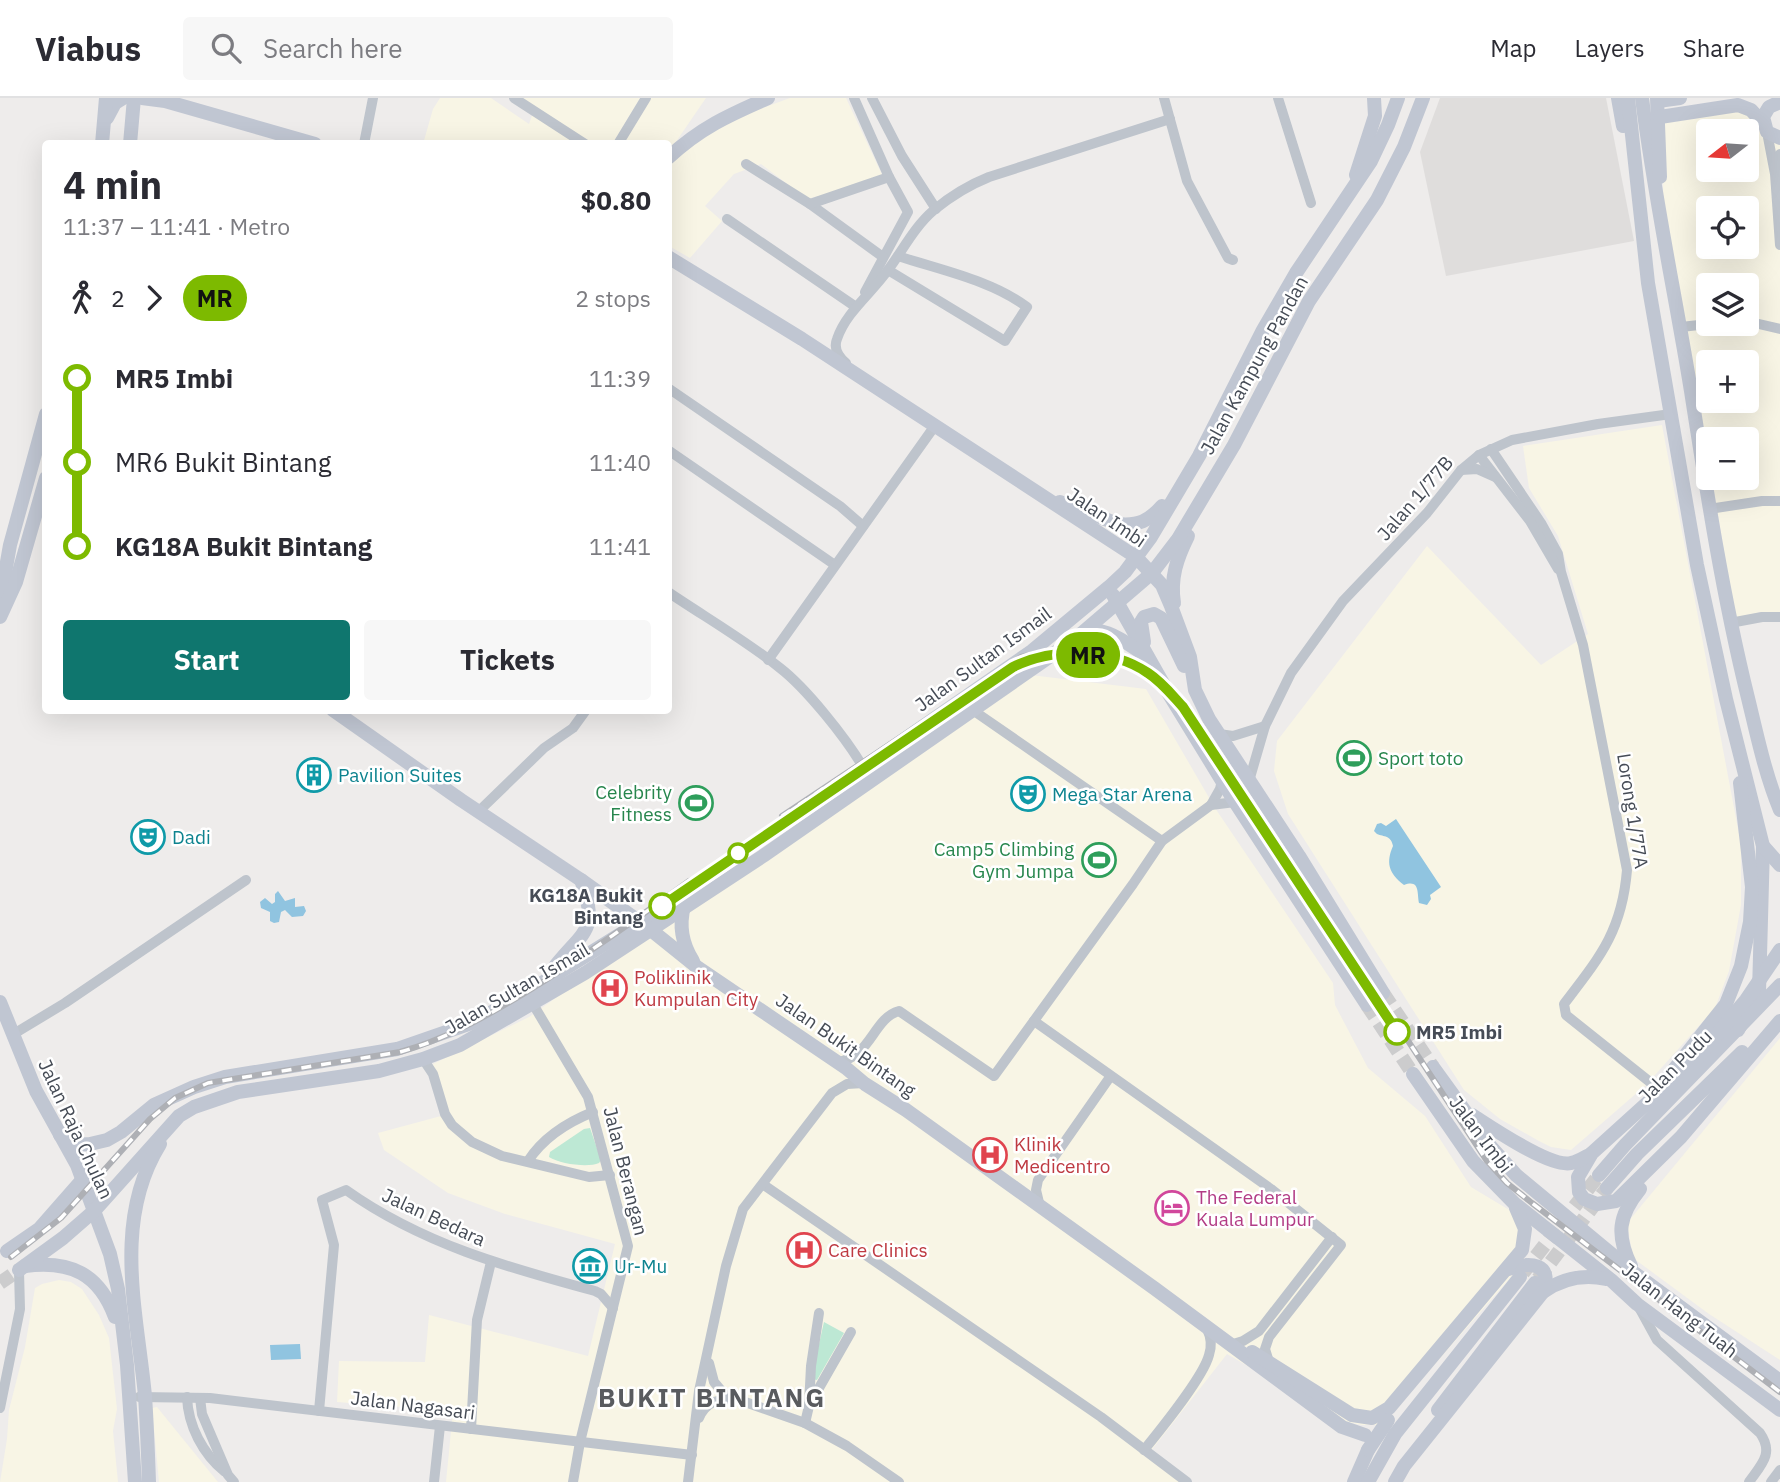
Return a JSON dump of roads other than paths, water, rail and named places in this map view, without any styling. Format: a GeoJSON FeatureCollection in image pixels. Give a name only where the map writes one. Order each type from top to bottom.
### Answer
{"type":"FeatureCollection","features":[{"type":"Feature","properties":{"kind":"main road"},"geometry":{"type":"LineString","coordinates":[[102,140],[106,98]]}},
{"type":"Feature","properties":{"kind":"main road"},"geometry":{"type":"LineString","coordinates":[[104,126],[115,103],[123,98]]}},
{"type":"Feature","properties":{"kind":"main road"},"geometry":{"type":"LineString","coordinates":[[131,140],[134,98]]}},
{"type":"Feature","properties":{"kind":"main road"},"geometry":{"type":"LineString","coordinates":[[142,98],[165,101],[301,140]]}},
{"type":"Feature","properties":{"kind":"main road"},"geometry":{"type":"LineString","coordinates":[[672,154],[691,137],[722,118],[768,98]]}},
{"type":"Feature","properties":{"kind":"main road"},"geometry":{"type":"LineString","coordinates":[[1350,196],[1375,116],[1374,98]]}},
{"type":"Feature","properties":{"kind":"main road","name":"Jalan Kampung Pandan"},"geometry":{"type":"LineString","coordinates":[[1136,557],[1151,537],[1199,456],[1262,330],[1296,273],[1371,161],[1398,98]]}},
{"type":"Feature","properties":{"kind":"main road","name":"Jalan Kampung Pandan"},"geometry":{"type":"LineString","coordinates":[[1152,573],[1178,538],[1234,445],[1308,301],[1377,200],[1404,146],[1423,98]]}},
{"type":"Feature","properties":{"kind":"main road"},"geometry":{"type":"LineString","coordinates":[[1618,98],[1704,601],[1763,846],[1759,992],[1738,1030]]}},
{"type":"Feature","properties":{"kind":"main road"},"geometry":{"type":"LineString","coordinates":[[1628,98],[1648,283]]}},
{"type":"Feature","properties":{"kind":"main road"},"geometry":{"type":"LineString","coordinates":[[1642,98],[1730,623],[1768,777],[1780,810]]}},
{"type":"Feature","properties":{"kind":"main road"},"geometry":{"type":"LineString","coordinates":[[1659,211],[1658,100],[1680,98]]}},
{"type":"Feature","properties":{"kind":"main road"},"geometry":{"type":"LineString","coordinates":[[1770,131],[1765,112],[1779,100]]}},
{"type":"Feature","properties":{"kind":"main road"},"geometry":{"type":"LineString","coordinates":[[1660,117],[1738,105],[1751,110],[1770,131]]}},
{"type":"Feature","properties":{"kind":"main road","name":"Jalan Imbi"},"geometry":{"type":"LineString","coordinates":[[672,260],[1136,557],[1152,573],[1162,585],[1178,623],[1189,657],[1195,690],[1209,719],[1384,993]]}},
{"type":"Feature","properties":{"kind":"main road"},"geometry":{"type":"LineString","coordinates":[[0,601],[5,550],[42,427]]}},
{"type":"Feature","properties":{"kind":"main road"},"geometry":{"type":"LineString","coordinates":[[1178,623],[1172,587],[1178,556],[1234,460],[1234,445],[1221,451],[1190,502],[1183,503],[1180,501],[1181,495],[1199,456]]}},
{"type":"Feature","properties":{"kind":"main road"},"geometry":{"type":"LineString","coordinates":[[1033,492],[1118,524],[1138,524],[1152,518],[1189,472]]}},
{"type":"Feature","properties":{"kind":"main road"},"geometry":{"type":"LineString","coordinates":[[0,617],[16,582],[42,492]]}},
{"type":"Feature","properties":{"kind":"main road","name":"Jalan Sultan Ismail"},"geometry":{"type":"LineString","coordinates":[[21,1269],[94,1211],[175,1119],[194,1107],[237,1092],[367,1073],[423,1059],[460,1045],[533,1004],[863,767],[1032,651],[1109,587],[1136,557]]}},
{"type":"Feature","properties":{"kind":"main road"},"geometry":{"type":"LineString","coordinates":[[1152,573],[1109,587],[1235,802],[1367,1005]]}},
{"type":"Feature","properties":{"kind":"main road","name":"Jalan Sultan Ismail"},"geometry":{"type":"LineString","coordinates":[[60,1135],[76,1145],[107,1140],[154,1105],[225,1077],[397,1049],[469,1024],[513,1001],[547,978],[684,906],[763,856],[1075,639],[1152,573]]}},
{"type":"Feature","properties":{"kind":"main road"},"geometry":{"type":"LineString","coordinates":[[1148,657],[1141,622],[1144,617],[1154,614],[1161,618],[1167,629],[1195,690]]}},
{"type":"Feature","properties":{"kind":"main road"},"geometry":{"type":"LineString","coordinates":[[1075,639],[1088,631],[1102,631],[1148,657]]}},
{"type":"Feature","properties":{"kind":"main road","name":"Jalan Bukit Bintang"},"geometry":{"type":"LineString","coordinates":[[341,714],[581,880],[697,967],[769,1014],[864,1084],[906,1110],[1230,1345]]}},
{"type":"Feature","properties":{"kind":"main road"},"geometry":{"type":"LineString","coordinates":[[1660,1090],[1673,1068],[1727,1004],[1741,966],[1750,922],[1752,887],[1740,779],[1740,754]]}},
{"type":"Feature","properties":{"kind":"main road"},"geometry":{"type":"LineString","coordinates":[[1763,846],[1780,865]]}},
{"type":"Feature","properties":{"kind":"main road"},"geometry":{"type":"LineString","coordinates":[[547,978],[589,924],[589,901],[581,880]]}},
{"type":"Feature","properties":{"kind":"main road"},"geometry":{"type":"LineString","coordinates":[[684,906],[680,921],[681,931],[697,967]]}},
{"type":"Feature","properties":{"kind":"main road"},"geometry":{"type":"LineString","coordinates":[[1465,1111],[1546,1158],[1570,1164],[1592,1153],[1697,1058],[1745,1000],[1780,950]]}},
{"type":"Feature","properties":{"kind":"main road","name":"Jalan Pudu"},"geometry":{"type":"LineString","coordinates":[[1780,985],[1634,1135],[1603,1182],[1637,1154],[1756,1038],[1780,1009]]}},
{"type":"Feature","properties":{"kind":"main road","name":"Jalan Raja Chulan"},"geometry":{"type":"LineString","coordinates":[[0,1002],[3,1017],[36,1091],[76,1165],[110,1254],[118,1289],[125,1349],[137,1397],[149,1482]]}},
{"type":"Feature","properties":{"kind":"main road"},"geometry":{"type":"LineString","coordinates":[[1633,1272],[1620,1237],[1624,1212],[1631,1199],[1670,1149],[1780,1021]]}},
{"type":"Feature","properties":{"kind":"main road","name":"Jalan Imbi"},"geometry":{"type":"LineString","coordinates":[[1433,1067],[1491,1147],[1516,1175],[1566,1217]]}},
{"type":"Feature","properties":{"kind":"main road","name":"Jalan Imbi"},"geometry":{"type":"LineString","coordinates":[[1413,1074],[1473,1161],[1514,1203],[1557,1238]]}},
{"type":"Feature","properties":{"kind":"main road","name":"Jalan Raja Chulan"},"geometry":{"type":"LineString","coordinates":[[135,1482],[137,1397],[131,1254],[133,1216],[144,1175],[175,1119]]}},
{"type":"Feature","properties":{"kind":"main road"},"geometry":{"type":"LineString","coordinates":[[1592,1153],[1578,1177],[1579,1192],[1590,1203],[1604,1205],[1616,1201],[1670,1149]]}},
{"type":"Feature","properties":{"kind":"main road"},"geometry":{"type":"LineString","coordinates":[[7,1251],[39,1229],[82,1180]]}},
{"type":"Feature","properties":{"kind":"main road"},"geometry":{"type":"LineString","coordinates":[[1368,1482],[1395,1433],[1514,1273],[1525,1238],[1523,1221],[1514,1203]]}},
{"type":"Feature","properties":{"kind":"main road","name":"Jalan Hang Tuah"},"geometry":{"type":"LineString","coordinates":[[1566,1217],[1633,1272],[1780,1381]]}},
{"type":"Feature","properties":{"kind":"main road","name":"Jalan Hang Tuah"},"geometry":{"type":"LineString","coordinates":[[1557,1238],[1637,1304],[1780,1410]]}},
{"type":"Feature","properties":{"kind":"main road"},"geometry":{"type":"LineString","coordinates":[[1230,1345],[1247,1349],[1352,1415],[1365,1419],[1382,1414],[1514,1273],[1532,1263],[1539,1267],[1545,1275],[1546,1283],[1539,1287],[1405,1452],[1387,1482]]}},
{"type":"Feature","properties":{"kind":"main road"},"geometry":{"type":"LineString","coordinates":[[21,1269],[46,1265],[81,1271],[96,1282],[110,1301],[125,1349]]}},
{"type":"Feature","properties":{"kind":"main road"},"geometry":{"type":"LineString","coordinates":[[1395,1482],[1404,1466],[1539,1287],[1575,1277],[1593,1276],[1611,1280]]}},
{"type":"Feature","properties":{"kind":"main road"},"geometry":{"type":"LineString","coordinates":[[1230,1345],[1342,1427],[1364,1435]]}},
{"type":"Feature","properties":{"kind":"main road"},"geometry":{"type":"LineString","coordinates":[[1354,1482],[1368,1450],[1388,1424],[1417,1377]]}},
{"type":"Feature","properties":{"kind":"main road"},"geometry":{"type":"LineString","coordinates":[[1388,1424],[1420,1401]]}},
{"type":"Feature","properties":{"kind":"street"},"geometry":{"type":"LineString","coordinates":[[365,140],[373,98]]}},
{"type":"Feature","properties":{"kind":"street"},"geometry":{"type":"LineString","coordinates":[[514,98],[525,101],[579,140]]}},
{"type":"Feature","properties":{"kind":"street"},"geometry":{"type":"LineString","coordinates":[[620,140],[646,98]]}},
{"type":"Feature","properties":{"kind":"street"},"geometry":{"type":"LineString","coordinates":[[854,98],[889,177],[908,212],[837,339],[838,354],[860,378]]}},
{"type":"Feature","properties":{"kind":"street"},"geometry":{"type":"LineString","coordinates":[[859,111],[863,98],[874,102],[902,156],[936,209]]}},
{"type":"Feature","properties":{"kind":"street"},"geometry":{"type":"LineString","coordinates":[[1164,98],[1187,181],[1228,258],[1233,260]]}},
{"type":"Feature","properties":{"kind":"street"},"geometry":{"type":"LineString","coordinates":[[1278,98],[1311,202]]}},
{"type":"Feature","properties":{"kind":"street"},"geometry":{"type":"LineString","coordinates":[[856,307],[888,270],[920,223],[968,186],[1170,119]]}},
{"type":"Feature","properties":{"kind":"street"},"geometry":{"type":"LineString","coordinates":[[1770,131],[1780,245]]}},
{"type":"Feature","properties":{"kind":"street"},"geometry":{"type":"LineString","coordinates":[[1775,174],[1780,153]]}},
{"type":"Feature","properties":{"kind":"street"},"geometry":{"type":"LineString","coordinates":[[746,164],[810,204],[883,257]]}},
{"type":"Feature","properties":{"kind":"street"},"geometry":{"type":"LineString","coordinates":[[810,204],[889,177]]}},
{"type":"Feature","properties":{"kind":"street"},"geometry":{"type":"LineString","coordinates":[[727,219],[856,307]]}},
{"type":"Feature","properties":{"kind":"street"},"geometry":{"type":"LineString","coordinates":[[888,270],[1005,341],[1027,307],[996,289],[898,256]]}},
{"type":"Feature","properties":{"kind":"street"},"geometry":{"type":"LineString","coordinates":[[1759,324],[1780,329]]}},
{"type":"Feature","properties":{"kind":"street"},"geometry":{"type":"LineString","coordinates":[[1681,327],[1696,325]]}},
{"type":"Feature","properties":{"kind":"street"},"geometry":{"type":"LineString","coordinates":[[672,391],[840,506],[863,526]]}},
{"type":"Feature","properties":{"kind":"street","name":"Jalan 1/77B"},"geometry":{"type":"LineString","coordinates":[[1250,780],[1265,726],[1291,673],[1343,601],[1420,521],[1461,470],[1479,455],[1512,440],[1671,414]]}},
{"type":"Feature","properties":{"kind":"street"},"geometry":{"type":"LineString","coordinates":[[768,660],[934,427]]}},
{"type":"Feature","properties":{"kind":"street"},"geometry":{"type":"LineString","coordinates":[[1491,449],[1541,523],[1558,554],[1561,572]]}},
{"type":"Feature","properties":{"kind":"street"},"geometry":{"type":"LineString","coordinates":[[672,453],[835,565]]}},
{"type":"Feature","properties":{"kind":"street"},"geometry":{"type":"LineString","coordinates":[[1479,455],[1530,521],[1550,558],[1561,572]]}},
{"type":"Feature","properties":{"kind":"street"},"geometry":{"type":"LineString","coordinates":[[1461,470],[1477,469],[1499,479]]}},
{"type":"Feature","properties":{"kind":"street"},"geometry":{"type":"LineString","coordinates":[[1709,509],[1780,501]]}},
{"type":"Feature","properties":{"kind":"street","name":"Lorong 1/77A"},"geometry":{"type":"LineString","coordinates":[[1561,572],[1583,645],[1627,870],[1626,888],[1614,932],[1602,955],[1564,1004],[1564,1009],[1566,1015],[1660,1090]]}},
{"type":"Feature","properties":{"kind":"street"},"geometry":{"type":"LineString","coordinates":[[672,595],[799,684],[854,751],[863,767]]}},
{"type":"Feature","properties":{"kind":"street"},"geometry":{"type":"LineString","coordinates":[[1730,623],[1762,617],[1780,617]]}},
{"type":"Feature","properties":{"kind":"street"},"geometry":{"type":"LineString","coordinates":[[974,711],[1162,841]]}},
{"type":"Feature","properties":{"kind":"street"},"geometry":{"type":"LineString","coordinates":[[479,811],[544,748],[573,728],[583,714]]}},
{"type":"Feature","properties":{"kind":"street"},"geometry":{"type":"LineString","coordinates":[[1219,734],[1233,736],[1265,726]]}},
{"type":"Feature","properties":{"kind":"street"},"geometry":{"type":"LineString","coordinates":[[837,1062],[857,1055],[889,1015],[899,1011],[994,1076],[1162,841],[1211,805],[1222,780]]}},
{"type":"Feature","properties":{"kind":"street"},"geometry":{"type":"LineString","coordinates":[[1211,805],[1235,802]]}},
{"type":"Feature","properties":{"kind":"street"},"geometry":{"type":"LineString","coordinates":[[12,1035],[65,1003],[246,880]]}},
{"type":"Feature","properties":{"kind":"street","name":"Jalan Berangan"},"geometry":{"type":"LineString","coordinates":[[533,1004],[589,1097],[628,1246],[580,1442],[573,1482]]}},
{"type":"Feature","properties":{"kind":"street"},"geometry":{"type":"LineString","coordinates":[[1034,1021],[1271,1189],[1341,1245],[1264,1334],[1230,1345]]}},
{"type":"Feature","properties":{"kind":"street"},"geometry":{"type":"LineString","coordinates":[[423,1059],[433,1074],[444,1114],[457,1130],[481,1148],[502,1156],[589,1177],[610,1175]]}},
{"type":"Feature","properties":{"kind":"street"},"geometry":{"type":"LineString","coordinates":[[1040,1208],[1036,1190],[1038,1180],[1110,1077]]}},
{"type":"Feature","properties":{"kind":"street"},"geometry":{"type":"LineString","coordinates":[[688,1482],[699,1391],[734,1233],[748,1202],[764,1185],[832,1093],[847,1084],[864,1084]]}},
{"type":"Feature","properties":{"kind":"street"},"geometry":{"type":"LineString","coordinates":[[528,1161],[543,1142],[580,1117],[593,1112]]}},
{"type":"Feature","properties":{"kind":"street"},"geometry":{"type":"LineString","coordinates":[[764,1185],[994,1342],[1187,1482]]}},
{"type":"Feature","properties":{"kind":"street","name":"Jalan Bedara"},"geometry":{"type":"LineString","coordinates":[[320,1411],[334,1245],[323,1200],[346,1190],[366,1205],[416,1232],[491,1262],[595,1291],[613,1308]]}},
{"type":"Feature","properties":{"kind":"street"},"geometry":{"type":"LineString","coordinates":[[1269,1362],[1264,1334],[1332,1237]]}},
{"type":"Feature","properties":{"kind":"street"},"geometry":{"type":"LineString","coordinates":[[471,1429],[477,1320],[491,1262]]}},
{"type":"Feature","properties":{"kind":"street"},"geometry":{"type":"LineString","coordinates":[[0,1408],[20,1309],[21,1269]]}},
{"type":"Feature","properties":{"kind":"street"},"geometry":{"type":"LineString","coordinates":[[1637,1304],[1657,1340],[1760,1433],[1766,1442],[1766,1457],[1749,1482]]}},
{"type":"Feature","properties":{"kind":"street"},"geometry":{"type":"LineString","coordinates":[[805,1423],[819,1313]]}},
{"type":"Feature","properties":{"kind":"street"},"geometry":{"type":"LineString","coordinates":[[1144,1450],[1205,1367],[1210,1350],[1210,1336],[1205,1325]]}},
{"type":"Feature","properties":{"kind":"street"},"geometry":{"type":"LineString","coordinates":[[809,1406],[851,1332]]}},
{"type":"Feature","properties":{"kind":"street"},"geometry":{"type":"LineString","coordinates":[[707,1356],[715,1384],[733,1399],[805,1423],[847,1446],[887,1478],[900,1482]]}},
{"type":"Feature","properties":{"kind":"street","name":"Jalan Nagasari"},"geometry":{"type":"LineString","coordinates":[[137,1397],[200,1398],[692,1455]]}},
{"type":"Feature","properties":{"kind":"street"},"geometry":{"type":"LineString","coordinates":[[187,1397],[187,1405],[201,1444],[207,1454],[231,1478]]}},
{"type":"Feature","properties":{"kind":"street"},"geometry":{"type":"LineString","coordinates":[[200,1398],[202,1414],[231,1478]]}},
{"type":"Feature","properties":{"kind":"street"},"geometry":{"type":"LineString","coordinates":[[695,1430],[701,1413],[708,1405],[719,1400],[733,1399]]}},
{"type":"Feature","properties":{"kind":"street"},"geometry":{"type":"LineString","coordinates":[[434,1482],[440,1426]]}},
{"type":"Feature","properties":{"kind":"street"},"geometry":{"type":"LineString","coordinates":[[1771,1482],[1780,1470]]}},
{"type":"Feature","properties":{"kind":"water"},"geometry":{"type":"Polygon","coordinates":[[[1396,819],[1441,887],[1430,895],[1431,899],[1427,905],[1419,903],[1415,885],[1404,885],[1392,872],[1389,862],[1392,842],[1374,831],[1377,824],[1386,826],[1396,819]]]}},
{"type":"Feature","properties":{"kind":"water"},"geometry":{"type":"Polygon","coordinates":[[[278,891],[285,901],[295,898],[295,907],[304,906],[306,911],[303,916],[292,917],[285,910],[281,912],[279,922],[270,921],[270,912],[261,908],[260,902],[265,898],[272,904],[278,891]]]}},
{"type":"Feature","properties":{"kind":"water"},"geometry":{"type":"Polygon","coordinates":[[[300,1344],[301,1359],[271,1360],[270,1345],[300,1344]]]}},
{"type":"Feature","properties":{"kind":"tunnel"},"geometry":{"type":"LineString","coordinates":[[1383,993],[1433,1067]]}},
{"type":"Feature","properties":{"kind":"tunnel"},"geometry":{"type":"LineString","coordinates":[[1367,1005],[1413,1074]]}},
{"type":"Feature","properties":{"kind":"tunnel"},"geometry":{"type":"LineString","coordinates":[[1523,1273],[1599,1175]]}},
{"type":"Feature","properties":{"kind":"tunnel"},"geometry":{"type":"LineString","coordinates":[[1538,1279],[1607,1188]]}},
{"type":"Feature","properties":{"kind":"tunnel"},"geometry":{"type":"LineString","coordinates":[[0,1283],[19,1270]]}},
{"type":"Feature","properties":{"kind":"railway"},"geometry":{"type":"LineString","coordinates":[[782,816],[1021,657],[1070,649],[1113,654],[1133,662],[1170,687],[1188,706],[1487,1161],[1507,1183],[1532,1203],[1780,1392]]}},
{"type":"Feature","properties":{"kind":"railway"},"geometry":{"type":"LineString","coordinates":[[11,1257],[61,1218],[150,1119],[175,1098],[208,1083],[400,1052],[433,1041],[480,1019],[525,993],[689,881]]}},
{"type":"Feature","properties":{"kind":"metro line","name":"MR"},"geometry":{"type":"LineString","coordinates":[[662,906],[1013,667],[1050,655],[1070,653],[1099,656],[1128,663],[1147,672],[1183,707],[1397,1032]]}},
{"type":"Feature","properties":{"kind":"place","name":"Sport toto"},"geometry":{"type":"Point","coordinates":[1354,758]}},
{"type":"Feature","properties":{"kind":"place","name":"Pavilion Suites"},"geometry":{"type":"Point","coordinates":[314,775]}},
{"type":"Feature","properties":{"kind":"place","name":"Mega Star Arena"},"geometry":{"type":"Point","coordinates":[1028,794]}},
{"type":"Feature","properties":{"kind":"place","name":"Celebrity Fitness"},"geometry":{"type":"Point","coordinates":[696,803]}},
{"type":"Feature","properties":{"kind":"place","name":"Dadi"},"geometry":{"type":"Point","coordinates":[148,837]}},
{"type":"Feature","properties":{"kind":"place","name":"Camp5 Climbing Gym Jumpa"},"geometry":{"type":"Point","coordinates":[1099,860]}},
{"type":"Feature","properties":{"kind":"place","name":"KG18A Bukit Bintang"},"geometry":{"type":"Point","coordinates":[662,906]}},
{"type":"Feature","properties":{"kind":"place","name":"Poliklinik Kumpulan City"},"geometry":{"type":"Point","coordinates":[610,988]}},
{"type":"Feature","properties":{"kind":"place","name":"MR5 Imbi"},"geometry":{"type":"Point","coordinates":[1397,1032]}},
{"type":"Feature","properties":{"kind":"place","name":"Klinik Medicentro"},"geometry":{"type":"Point","coordinates":[990,1155]}},
{"type":"Feature","properties":{"kind":"place","name":"The Federal Kuala Lumpur"},"geometry":{"type":"Point","coordinates":[1172,1208]}},
{"type":"Feature","properties":{"kind":"place","name":"Care Clinics"},"geometry":{"type":"Point","coordinates":[804,1250]}},
{"type":"Feature","properties":{"kind":"place","name":"Ur-Mu"},"geometry":{"type":"Point","coordinates":[590,1266]}},
{"type":"Feature","properties":{"kind":"district","name":"BUKIT BINTANG"},"geometry":{"type":"Point","coordinates":[712,1398]}}]}
